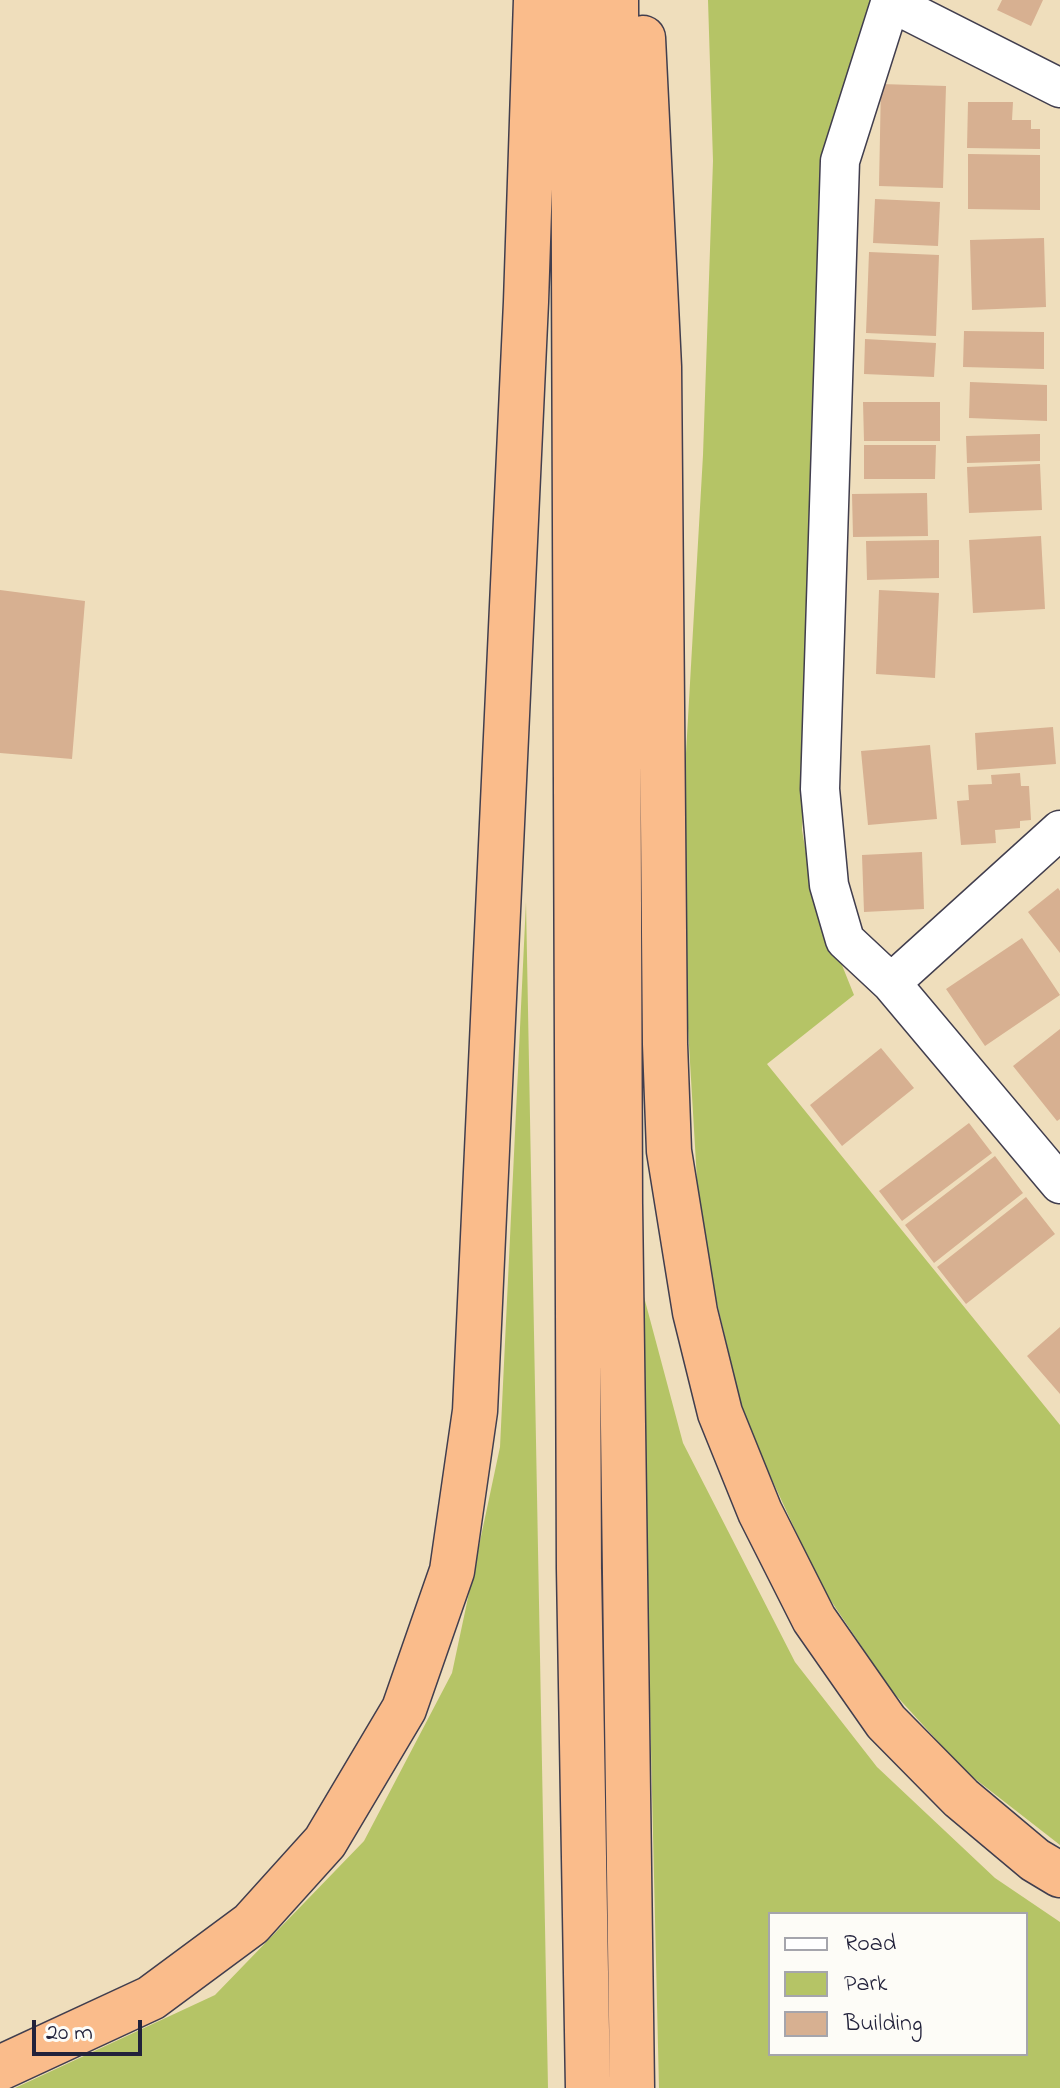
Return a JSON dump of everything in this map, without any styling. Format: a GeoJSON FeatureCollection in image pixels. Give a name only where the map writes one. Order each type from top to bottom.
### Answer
{"type":"FeatureCollection","features":[{"type":"Feature","properties":{"kind":"highway"},"geometry":{"type":"LineString","coordinates":[[0,2068],[151,1998],[251,1924],[325,1842],[404,1709],[452,1571],[475,1411],[526,302],[536,0]]}},
{"type":"Feature","properties":{"kind":"highway"},"geometry":{"type":"LineString","coordinates":[[573,0],[578,1553],[588,2088]]}},
{"type":"Feature","properties":{"kind":"highway"},"geometry":{"type":"LineString","coordinates":[[616,0],[620,1188],[632,2088]]}},
{"type":"Feature","properties":{"kind":"highway"},"geometry":{"type":"LineString","coordinates":[[641,0],[659,367],[665,1044],[669,1151],[695,1312],[720,1413],[760,1512],[814,1619],[886,1722],[961,1798],[1035,1860],[1060,1875]]}},
{"type":"Feature","properties":{"kind":"street"},"geometry":{"type":"LineString","coordinates":[[1057,1175],[891,983],[845,940],[829,885],[820,789],[840,161],[891,1],[1060,88]]}},
{"type":"Feature","properties":{"kind":"street"},"geometry":{"type":"LineString","coordinates":[[891,983],[1060,830]]}},
{"type":"Feature","properties":{"kind":"green space"},"geometry":{"type":"Polygon","coordinates":[[[708,0],[875,0],[818,497],[802,830],[813,893],[854,995],[767,1064],[1060,1425],[1060,1845],[965,1771],[891,1690],[821,1586],[745,1421],[700,1231],[679,876],[703,455],[713,161],[708,0]]]}},
{"type":"Feature","properties":{"kind":"green space"},"geometry":{"type":"Polygon","coordinates":[[[526,902],[548,2088],[15,2088],[215,1995],[364,1841],[452,1673],[500,1447],[526,902]]]}},
{"type":"Feature","properties":{"kind":"green space"},"geometry":{"type":"Polygon","coordinates":[[[640,1282],[683,1443],[795,1662],[877,1767],[995,1878],[1060,1922],[1060,2088],[659,2088],[640,1282]]]}},
{"type":"Feature","properties":{"kind":"building"},"geometry":{"type":"Polygon","coordinates":[[[1002,0],[1043,0],[1031,26],[997,10],[1002,0]]]}},
{"type":"Feature","properties":{"kind":"building"},"geometry":{"type":"Polygon","coordinates":[[[881,84],[946,86],[943,188],[879,186],[881,84]]]}},
{"type":"Feature","properties":{"kind":"building"},"geometry":{"type":"Polygon","coordinates":[[[968,102],[1013,102],[1012,120],[1031,120],[1031,129],[1040,129],[1040,149],[967,148],[968,102]]]}},
{"type":"Feature","properties":{"kind":"building"},"geometry":{"type":"Polygon","coordinates":[[[968,154],[1040,155],[1040,210],[968,209],[968,154]]]}},
{"type":"Feature","properties":{"kind":"building"},"geometry":{"type":"Polygon","coordinates":[[[875,199],[940,202],[938,246],[873,243],[875,199]]]}},
{"type":"Feature","properties":{"kind":"building"},"geometry":{"type":"Polygon","coordinates":[[[1044,238],[1046,307],[972,310],[970,240],[1044,238]]]}},
{"type":"Feature","properties":{"kind":"building"},"geometry":{"type":"Polygon","coordinates":[[[869,252],[939,255],[936,336],[866,333],[869,252]]]}},
{"type":"Feature","properties":{"kind":"building"},"geometry":{"type":"Polygon","coordinates":[[[964,331],[1044,332],[1044,369],[963,367],[964,331]]]}},
{"type":"Feature","properties":{"kind":"building"},"geometry":{"type":"Polygon","coordinates":[[[865,339],[936,343],[934,377],[864,374],[865,339]]]}},
{"type":"Feature","properties":{"kind":"building"},"geometry":{"type":"Polygon","coordinates":[[[970,382],[1047,385],[1047,421],[969,418],[970,382]]]}},
{"type":"Feature","properties":{"kind":"building"},"geometry":{"type":"Polygon","coordinates":[[[863,402],[940,402],[940,441],[864,441],[863,402]]]}},
{"type":"Feature","properties":{"kind":"building"},"geometry":{"type":"Polygon","coordinates":[[[1040,434],[1040,461],[967,463],[966,436],[1040,434]]]}},
{"type":"Feature","properties":{"kind":"building"},"geometry":{"type":"Polygon","coordinates":[[[864,445],[936,445],[935,479],[864,479],[864,445]]]}},
{"type":"Feature","properties":{"kind":"building"},"geometry":{"type":"Polygon","coordinates":[[[1040,464],[1042,510],[969,513],[967,467],[1040,464]]]}},
{"type":"Feature","properties":{"kind":"building"},"geometry":{"type":"Polygon","coordinates":[[[927,493],[928,536],[853,537],[852,494],[927,493]]]}},
{"type":"Feature","properties":{"kind":"building"},"geometry":{"type":"Polygon","coordinates":[[[1041,536],[1045,609],[973,613],[969,540],[1041,536]]]}},
{"type":"Feature","properties":{"kind":"building"},"geometry":{"type":"Polygon","coordinates":[[[939,540],[939,578],[867,580],[866,541],[939,540]]]}},
{"type":"Feature","properties":{"kind":"building"},"geometry":{"type":"Polygon","coordinates":[[[0,590],[85,601],[72,759],[0,753],[0,590]]]}},
{"type":"Feature","properties":{"kind":"building"},"geometry":{"type":"Polygon","coordinates":[[[879,590],[939,593],[935,678],[876,674],[879,590]]]}},
{"type":"Feature","properties":{"kind":"building"},"geometry":{"type":"Polygon","coordinates":[[[1053,727],[1056,764],[977,770],[975,733],[1053,727]]]}},
{"type":"Feature","properties":{"kind":"building"},"geometry":{"type":"Polygon","coordinates":[[[930,745],[937,819],[868,825],[861,751],[930,745]]]}},
{"type":"Feature","properties":{"kind":"building"},"geometry":{"type":"Polygon","coordinates":[[[1020,773],[1021,786],[1029,786],[1031,820],[1020,821],[1020,828],[995,830],[996,843],[961,845],[957,801],[969,800],[968,785],[992,784],[991,775],[1020,773]]]}},
{"type":"Feature","properties":{"kind":"building"},"geometry":{"type":"Polygon","coordinates":[[[922,852],[924,909],[864,912],[862,855],[922,852]]]}},
{"type":"Feature","properties":{"kind":"building"},"geometry":{"type":"Polygon","coordinates":[[[1058,888],[1060,891],[1060,953],[1028,912],[1058,888]]]}},
{"type":"Feature","properties":{"kind":"building"},"geometry":{"type":"Polygon","coordinates":[[[1022,938],[1060,995],[985,1046],[946,989],[1022,938]]]}},
{"type":"Feature","properties":{"kind":"building"},"geometry":{"type":"Polygon","coordinates":[[[1060,1029],[1060,1119],[1057,1121],[1013,1066],[1060,1029]]]}},
{"type":"Feature","properties":{"kind":"building"},"geometry":{"type":"Polygon","coordinates":[[[881,1048],[914,1088],[842,1146],[810,1105],[881,1048]]]}},
{"type":"Feature","properties":{"kind":"building"},"geometry":{"type":"Polygon","coordinates":[[[969,1123],[992,1153],[902,1221],[879,1191],[969,1123]]]}},
{"type":"Feature","properties":{"kind":"building"},"geometry":{"type":"Polygon","coordinates":[[[995,1156],[1023,1193],[934,1263],[905,1225],[995,1156]]]}},
{"type":"Feature","properties":{"kind":"building"},"geometry":{"type":"Polygon","coordinates":[[[1026,1197],[1055,1234],[966,1304],[937,1267],[1026,1197]]]}},
{"type":"Feature","properties":{"kind":"building"},"geometry":{"type":"Polygon","coordinates":[[[1060,1327],[1060,1394],[1027,1356],[1060,1327]]]}}]}
